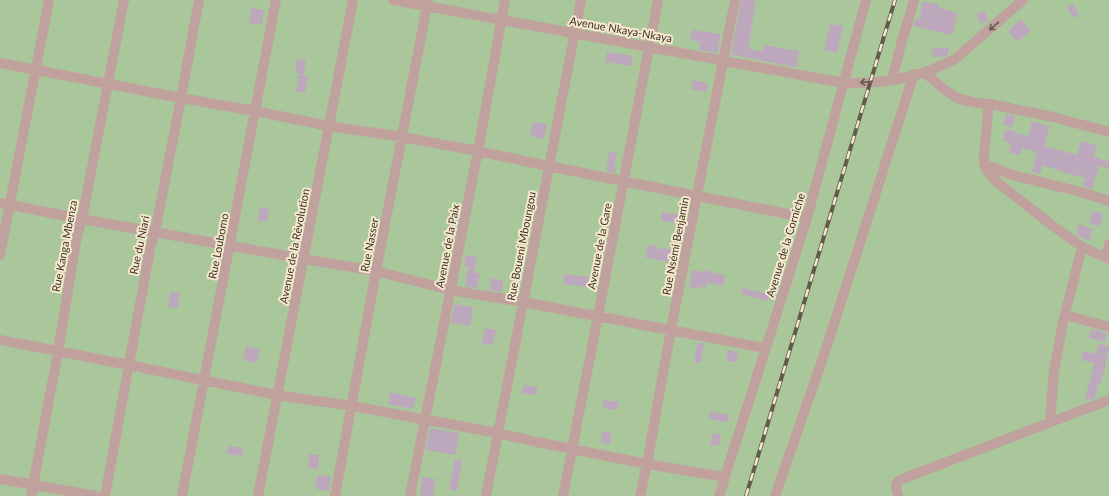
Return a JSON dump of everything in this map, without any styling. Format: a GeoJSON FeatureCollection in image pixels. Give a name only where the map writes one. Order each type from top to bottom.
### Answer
{"type":"FeatureCollection","features":[{"type":"Feature","properties":{"kind":"street"},"geometry":{"type":"LineString","coordinates":[[0,255],[5,203],[36,70],[49,0]]}},
{"type":"Feature","properties":{"kind":"street","name":"Rue Kanga Mbenza"},"geometry":{"type":"LineString","coordinates":[[31,496],[58,352],[76,241],[82,219],[124,0]]}},
{"type":"Feature","properties":{"kind":"street","name":"Rue du Niari"},"geometry":{"type":"LineString","coordinates":[[105,496],[150,249],[155,232],[199,0]]}},
{"type":"Feature","properties":{"kind":"street","name":"Rue Loubomo"},"geometry":{"type":"LineString","coordinates":[[182,496],[276,0]]}},
{"type":"Feature","properties":{"kind":"street","name":"Avenue de la Révolution"},"geometry":{"type":"LineString","coordinates":[[258,496],[353,0]]}},
{"type":"Feature","properties":{"kind":"street","name":"Avenue Nkaya-Nkaya"},"geometry":{"type":"LineString","coordinates":[[392,0],[427,3],[500,20],[844,83],[892,80],[935,69],[955,59],[1023,0]]}},
{"type":"Feature","properties":{"kind":"street","name":"Avenue de la Paix"},"geometry":{"type":"LineString","coordinates":[[410,496],[478,151],[500,20],[505,0]]}},
{"type":"Feature","properties":{"kind":"street","name":"Rue Boueni Mboungou"},"geometry":{"type":"LineString","coordinates":[[486,496],[581,0]]}},
{"type":"Feature","properties":{"kind":"street","name":"Avenue de la Gare"},"geometry":{"type":"LineString","coordinates":[[563,496],[658,0]]}},
{"type":"Feature","properties":{"kind":"street","name":"Rue Nsémi Benjamin"},"geometry":{"type":"LineString","coordinates":[[640,496],[735,0]]}},
{"type":"Feature","properties":{"kind":"street","name":"Avenue de la Corniche"},"geometry":{"type":"LineString","coordinates":[[719,496],[807,218],[866,0]]}},
{"type":"Feature","properties":{"kind":"street"},"geometry":{"type":"LineString","coordinates":[[892,80],[914,0]]}},
{"type":"Feature","properties":{"kind":"street","name":"Rue Nasser"},"geometry":{"type":"LineString","coordinates":[[335,496],[427,3]]}},
{"type":"Feature","properties":{"kind":"street"},"geometry":{"type":"LineString","coordinates":[[0,63],[329,126],[402,137],[478,151],[807,218]]}},
{"type":"Feature","properties":{"kind":"street"},"geometry":{"type":"LineString","coordinates":[[775,496],[919,73],[959,99],[1053,117],[1109,132]]}},
{"type":"Feature","properties":{"kind":"street"},"geometry":{"type":"LineString","coordinates":[[990,104],[984,155],[984,164],[987,171],[997,182],[1082,247],[1107,259],[1109,244]]}},
{"type":"Feature","properties":{"kind":"street"},"geometry":{"type":"LineString","coordinates":[[984,164],[1012,175],[1081,192],[1109,201]]}},
{"type":"Feature","properties":{"kind":"street"},"geometry":{"type":"LineString","coordinates":[[5,203],[82,219],[376,271],[450,290],[671,329],[765,348]]}},
{"type":"Feature","properties":{"kind":"street"},"geometry":{"type":"LineString","coordinates":[[1050,422],[1054,371],[1065,314],[1082,247]]}},
{"type":"Feature","properties":{"kind":"street"},"geometry":{"type":"LineString","coordinates":[[1065,314],[1109,327]]}},
{"type":"Feature","properties":{"kind":"street"},"geometry":{"type":"LineString","coordinates":[[0,340],[277,395],[352,406],[498,433],[647,464],[725,477]]}},
{"type":"Feature","properties":{"kind":"street"},"geometry":{"type":"LineString","coordinates":[[898,496],[896,484],[902,479],[1109,400]]}},
{"type":"Feature","properties":{"kind":"street"},"geometry":{"type":"LineString","coordinates":[[0,479],[96,496]]}},
{"type":"Feature","properties":{"kind":"green space"},"geometry":{"type":"Polygon","coordinates":[[[0,0],[1109,0],[1109,496],[0,496],[0,0]]]}},
{"type":"Feature","properties":{"kind":"building"},"geometry":{"type":"Polygon","coordinates":[[[741,0],[756,0],[748,49],[763,51],[764,45],[799,51],[797,67],[731,55],[741,0]]]}},
{"type":"Feature","properties":{"kind":"building"},"geometry":{"type":"Polygon","coordinates":[[[922,2],[939,4],[939,8],[958,13],[952,35],[913,26],[916,18],[920,19],[922,2]]]}},
{"type":"Feature","properties":{"kind":"building"},"geometry":{"type":"Polygon","coordinates":[[[1073,4],[1079,15],[1073,18],[1067,7],[1073,4]]]}},
{"type":"Feature","properties":{"kind":"building"},"geometry":{"type":"Polygon","coordinates":[[[251,8],[264,10],[262,24],[249,23],[251,8]]]}},
{"type":"Feature","properties":{"kind":"building"},"geometry":{"type":"Polygon","coordinates":[[[984,11],[988,20],[981,24],[976,15],[984,11]]]}},
{"type":"Feature","properties":{"kind":"building"},"geometry":{"type":"Polygon","coordinates":[[[1021,19],[1031,30],[1018,42],[1008,31],[1021,19]]]}},
{"type":"Feature","properties":{"kind":"building"},"geometry":{"type":"Polygon","coordinates":[[[830,24],[843,26],[837,53],[824,50],[830,24]]]}},
{"type":"Feature","properties":{"kind":"building"},"geometry":{"type":"Polygon","coordinates":[[[692,30],[720,34],[718,53],[699,50],[700,42],[690,40],[692,30]]]}},
{"type":"Feature","properties":{"kind":"building"},"geometry":{"type":"Polygon","coordinates":[[[932,48],[949,48],[947,56],[933,57],[932,48]]]}},
{"type":"Feature","properties":{"kind":"building"},"geometry":{"type":"Polygon","coordinates":[[[607,52],[633,56],[631,66],[605,62],[607,52]]]}},
{"type":"Feature","properties":{"kind":"building"},"geometry":{"type":"Polygon","coordinates":[[[297,59],[306,60],[304,74],[295,73],[297,59]]]}},
{"type":"Feature","properties":{"kind":"building"},"geometry":{"type":"Polygon","coordinates":[[[299,74],[308,76],[305,93],[296,91],[299,74]]]}},
{"type":"Feature","properties":{"kind":"building"},"geometry":{"type":"Polygon","coordinates":[[[693,80],[708,83],[706,92],[691,89],[693,80]]]}},
{"type":"Feature","properties":{"kind":"building"},"geometry":{"type":"Polygon","coordinates":[[[1006,114],[1015,116],[1012,127],[1003,125],[1006,114]]]}},
{"type":"Feature","properties":{"kind":"building"},"geometry":{"type":"Polygon","coordinates":[[[1032,121],[1050,126],[1044,146],[1077,155],[1081,141],[1097,146],[1094,157],[1109,162],[1109,169],[1099,166],[1092,189],[1083,186],[1085,178],[1043,165],[1040,174],[1032,172],[1037,152],[1022,148],[1020,155],[1009,152],[1011,143],[1003,141],[1005,129],[1028,136],[1032,121]]]}},
{"type":"Feature","properties":{"kind":"building"},"geometry":{"type":"Polygon","coordinates":[[[533,122],[547,124],[544,139],[530,136],[533,122]]]}},
{"type":"Feature","properties":{"kind":"building"},"geometry":{"type":"Polygon","coordinates":[[[609,152],[617,153],[614,168],[616,168],[615,173],[606,171],[609,152]]]}},
{"type":"Feature","properties":{"kind":"building"},"geometry":{"type":"Polygon","coordinates":[[[260,207],[269,209],[267,222],[258,220],[260,207]]]}},
{"type":"Feature","properties":{"kind":"building"},"geometry":{"type":"Polygon","coordinates":[[[1092,211],[1103,213],[1100,226],[1090,224],[1092,211]]]}},
{"type":"Feature","properties":{"kind":"building"},"geometry":{"type":"Polygon","coordinates":[[[662,212],[679,215],[677,223],[661,221],[662,212]]]}},
{"type":"Feature","properties":{"kind":"building"},"geometry":{"type":"Polygon","coordinates":[[[1079,224],[1093,229],[1089,241],[1076,234],[1079,224]]]}},
{"type":"Feature","properties":{"kind":"building"},"geometry":{"type":"Polygon","coordinates":[[[648,244],[656,246],[660,250],[663,248],[678,251],[676,263],[646,258],[648,244]]]}},
{"type":"Feature","properties":{"kind":"building"},"geometry":{"type":"Polygon","coordinates":[[[465,255],[477,257],[474,273],[480,273],[477,288],[465,286],[468,266],[464,266],[465,255]]]}},
{"type":"Feature","properties":{"kind":"building"},"geometry":{"type":"Polygon","coordinates":[[[692,270],[704,272],[704,270],[725,275],[724,286],[706,283],[707,288],[700,286],[700,289],[689,287],[692,270]]]}},
{"type":"Feature","properties":{"kind":"building"},"geometry":{"type":"Polygon","coordinates":[[[564,274],[589,277],[588,287],[563,284],[564,274]]]}},
{"type":"Feature","properties":{"kind":"building"},"geometry":{"type":"Polygon","coordinates":[[[491,278],[503,280],[502,292],[490,290],[491,278]]]}},
{"type":"Feature","properties":{"kind":"building"},"geometry":{"type":"Polygon","coordinates":[[[743,288],[770,294],[768,301],[741,294],[743,288]]]}},
{"type":"Feature","properties":{"kind":"building"},"geometry":{"type":"Polygon","coordinates":[[[170,292],[180,293],[178,308],[168,307],[170,292]]]}},
{"type":"Feature","properties":{"kind":"building"},"geometry":{"type":"Polygon","coordinates":[[[455,304],[473,307],[470,326],[451,323],[455,304]]]}},
{"type":"Feature","properties":{"kind":"building"},"geometry":{"type":"Polygon","coordinates":[[[485,328],[496,330],[493,345],[482,344],[485,328]]]}},
{"type":"Feature","properties":{"kind":"building"},"geometry":{"type":"Polygon","coordinates":[[[1091,329],[1107,333],[1105,342],[1089,338],[1091,329]]]}},
{"type":"Feature","properties":{"kind":"building"},"geometry":{"type":"Polygon","coordinates":[[[697,343],[704,343],[701,363],[694,362],[697,343]]]}},
{"type":"Feature","properties":{"kind":"building"},"geometry":{"type":"Polygon","coordinates":[[[1098,344],[1109,346],[1104,373],[1100,384],[1098,384],[1095,398],[1092,400],[1085,398],[1094,363],[1081,360],[1083,351],[1096,354],[1098,344]]]}},
{"type":"Feature","properties":{"kind":"building"},"geometry":{"type":"Polygon","coordinates":[[[246,346],[259,349],[257,363],[243,360],[246,346]]]}},
{"type":"Feature","properties":{"kind":"building"},"geometry":{"type":"Polygon","coordinates":[[[728,350],[738,352],[737,362],[726,361],[728,350]]]}},
{"type":"Feature","properties":{"kind":"building"},"geometry":{"type":"Polygon","coordinates":[[[524,385],[538,387],[537,395],[522,393],[524,385]]]}},
{"type":"Feature","properties":{"kind":"building"},"geometry":{"type":"Polygon","coordinates":[[[390,392],[416,398],[413,409],[388,404],[390,392]]]}},
{"type":"Feature","properties":{"kind":"building"},"geometry":{"type":"Polygon","coordinates":[[[604,400],[619,402],[617,410],[603,408],[604,400]]]}},
{"type":"Feature","properties":{"kind":"building"},"geometry":{"type":"Polygon","coordinates":[[[710,411],[729,415],[728,422],[709,419],[710,411]]]}},
{"type":"Feature","properties":{"kind":"building"},"geometry":{"type":"Polygon","coordinates":[[[430,428],[459,433],[456,455],[426,450],[430,428]]]}},
{"type":"Feature","properties":{"kind":"building"},"geometry":{"type":"Polygon","coordinates":[[[602,431],[612,433],[610,444],[601,443],[602,431]]]}},
{"type":"Feature","properties":{"kind":"building"},"geometry":{"type":"Polygon","coordinates":[[[712,433],[721,435],[719,446],[710,445],[712,433]]]}},
{"type":"Feature","properties":{"kind":"building"},"geometry":{"type":"Polygon","coordinates":[[[228,446],[243,448],[242,456],[227,454],[228,446]]]}},
{"type":"Feature","properties":{"kind":"building"},"geometry":{"type":"Polygon","coordinates":[[[309,454],[319,455],[318,469],[308,468],[309,454]]]}},
{"type":"Feature","properties":{"kind":"building"},"geometry":{"type":"Polygon","coordinates":[[[455,459],[462,460],[457,491],[449,489],[455,459]]]}},
{"type":"Feature","properties":{"kind":"building"},"geometry":{"type":"Polygon","coordinates":[[[317,475],[331,476],[329,491],[316,489],[317,475]]]}},
{"type":"Feature","properties":{"kind":"building"},"geometry":{"type":"Polygon","coordinates":[[[422,477],[436,479],[433,496],[420,496],[422,477]]]}},
{"type":"Feature","properties":{"kind":"railway"},"geometry":{"type":"LineString","coordinates":[[746,496],[895,0]]}}]}
